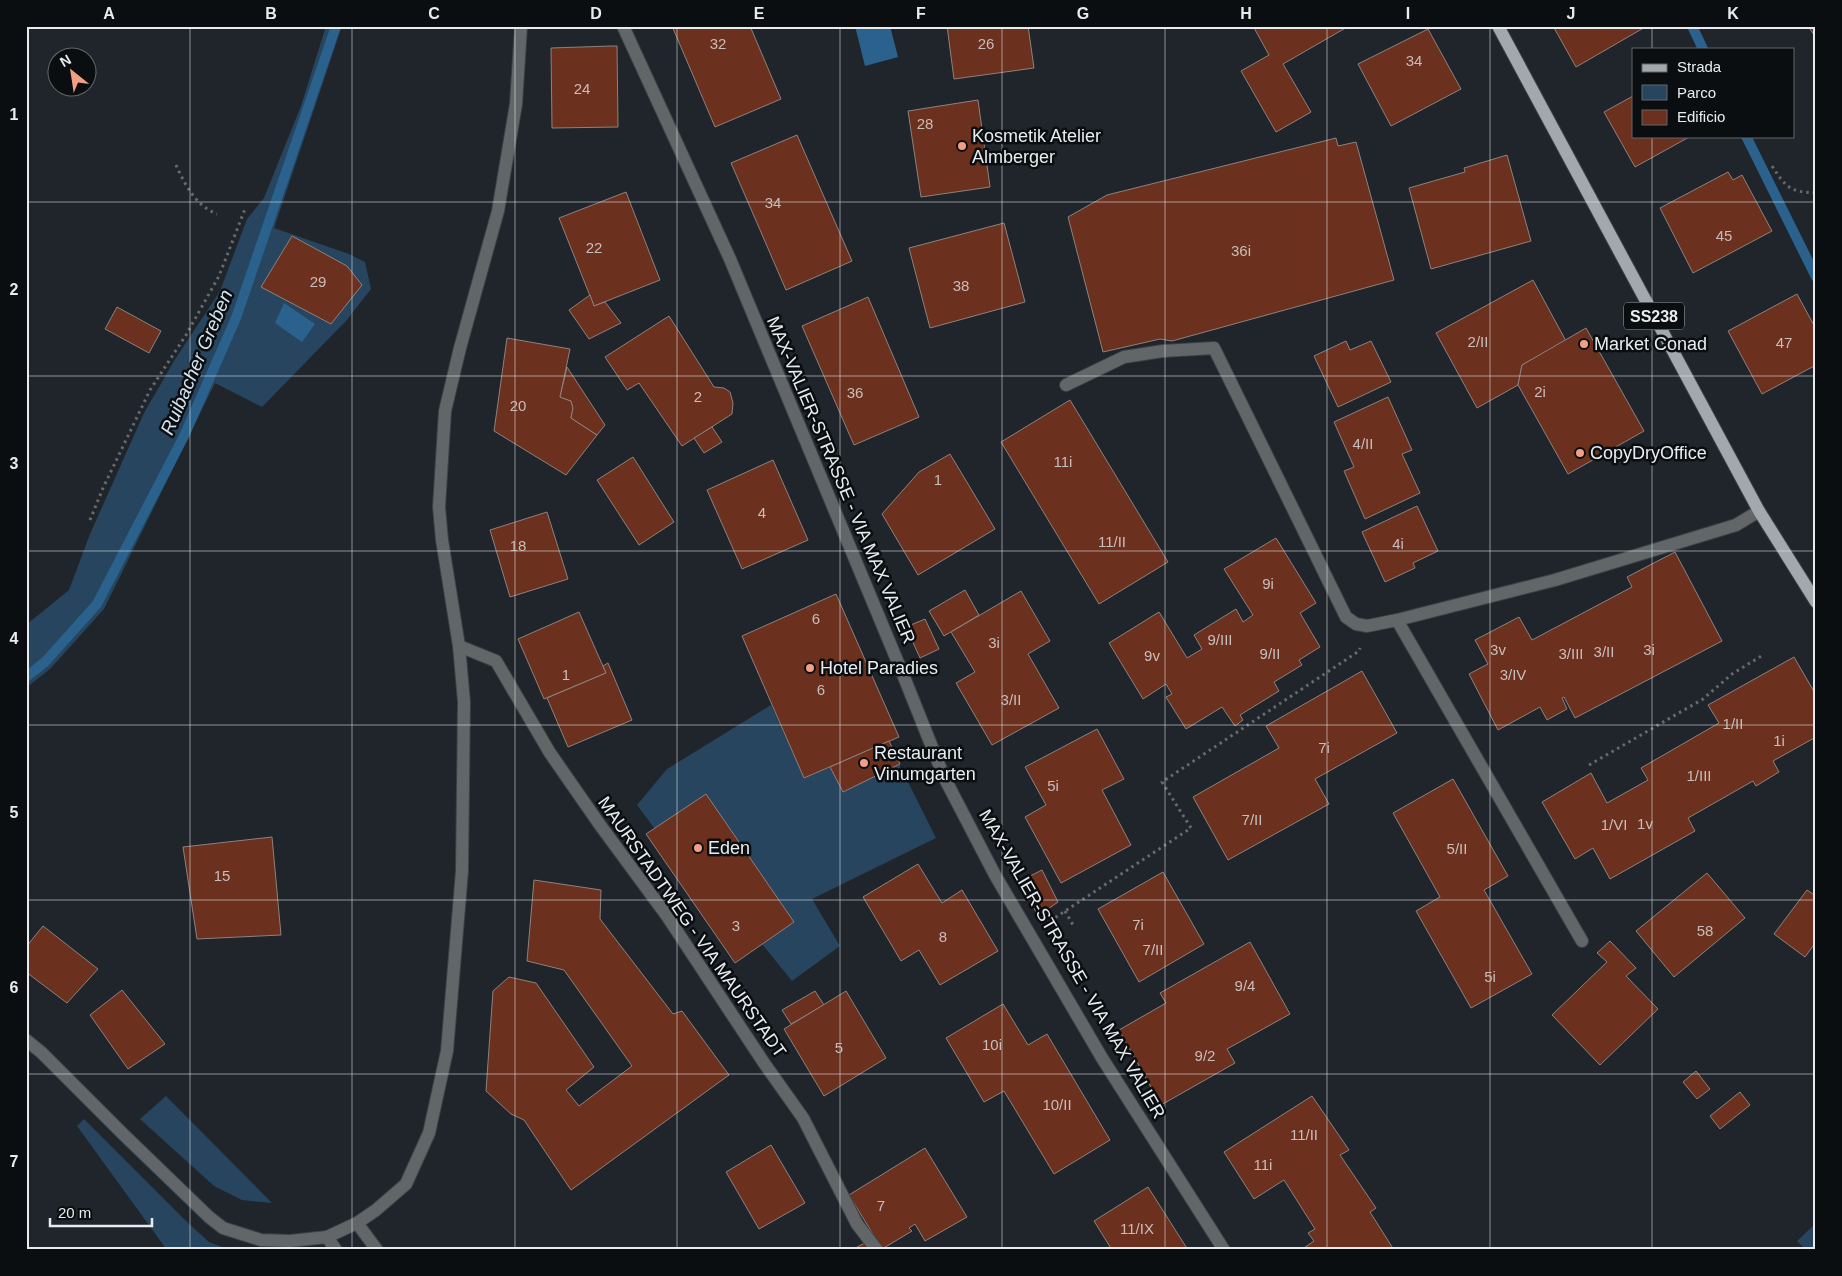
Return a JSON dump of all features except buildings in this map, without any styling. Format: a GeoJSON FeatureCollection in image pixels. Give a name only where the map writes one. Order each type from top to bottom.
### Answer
{"type":"FeatureCollection","features":[{"type":"Feature","properties":{"kind":"main road","name":"SS238"},"geometry":{"type":"LineString","coordinates":[[1498,26],[1759,512],[1816,602]]}},
{"type":"Feature","properties":{"kind":"street"},"geometry":{"type":"LineString","coordinates":[[26,1040],[41,1052],[123,1134],[223,1228],[262,1240],[290,1241],[326,1237],[357,1224],[406,1184],[429,1133],[447,1051],[462,870],[464,702],[459,646],[442,540],[439,507],[445,411],[460,348],[498,211],[516,104],[521,26]]}},
{"type":"Feature","properties":{"kind":"street","name":"MAX-VALIER-STRASSE - VIA MAX VALIER"},"geometry":{"type":"LineString","coordinates":[[623,26],[730,259],[944,777],[995,875],[1097,1049],[1224,1250]]}},
{"type":"Feature","properties":{"kind":"street"},"geometry":{"type":"LineString","coordinates":[[1066,385],[1124,357],[1163,351],[1214,348],[1346,617],[1356,624],[1367,626],[1397,620],[1555,580],[1736,525],[1759,512]]}},
{"type":"Feature","properties":{"kind":"street"},"geometry":{"type":"LineString","coordinates":[[1397,620],[1582,941]]}},
{"type":"Feature","properties":{"kind":"street","name":"MAURSTADTWEG - VIA MAURSTADT"},"geometry":{"type":"LineString","coordinates":[[459,646],[496,661],[550,753],[667,916],[764,1063],[803,1118],[857,1224],[877,1250]]}},
{"type":"Feature","properties":{"kind":"street"},"geometry":{"type":"LineString","coordinates":[[357,1224],[377,1250]]}},
{"type":"Feature","properties":{"kind":"street"},"geometry":{"type":"LineString","coordinates":[[326,1237],[336,1250]]}},
{"type":"Feature","properties":{"kind":"path"},"geometry":{"type":"LineString","coordinates":[[176,165],[185,185],[196,199],[207,210],[217,214]]}},
{"type":"Feature","properties":{"kind":"path"},"geometry":{"type":"LineString","coordinates":[[1772,166],[1783,182],[1797,192],[1816,193]]}},
{"type":"Feature","properties":{"kind":"path"},"geometry":{"type":"LineString","coordinates":[[90,520],[103,488],[150,390],[186,335],[219,276],[245,209]]}},
{"type":"Feature","properties":{"kind":"path"},"geometry":{"type":"LineString","coordinates":[[1044,924],[1191,828],[1162,782],[1360,651],[1367,626]]}},
{"type":"Feature","properties":{"kind":"path"},"geometry":{"type":"LineString","coordinates":[[1589,765],[1703,699],[1732,674],[1762,655]]}},
{"type":"Feature","properties":{"kind":"path"},"geometry":{"type":"LineString","coordinates":[[1065,911],[1073,925]]}},
{"type":"Feature","properties":{"kind":"green space"},"geometry":{"type":"Polygon","coordinates":[[[326,26],[342,26],[274,228],[349,254],[365,262],[371,289],[346,321],[262,407],[215,383],[104,609],[50,669],[26,688],[26,625],[69,590],[90,534],[144,413],[174,361],[220,291],[247,219],[264,198],[301,106],[326,26]]]}},
{"type":"Feature","properties":{"kind":"green space"},"geometry":{"type":"Polygon","coordinates":[[[771,705],[804,778],[830,767],[843,792],[899,764],[936,838],[812,899],[840,946],[792,981],[762,944],[794,922],[706,794],[655,829],[637,805],[667,769],[771,705]]]}},
{"type":"Feature","properties":{"kind":"green space"},"geometry":{"type":"Polygon","coordinates":[[[166,1096],[272,1203],[242,1200],[214,1186],[140,1119],[166,1096]]]}},
{"type":"Feature","properties":{"kind":"green space"},"geometry":{"type":"Polygon","coordinates":[[[84,1119],[209,1242],[230,1250],[167,1250],[77,1126],[84,1119]]]}},
{"type":"Feature","properties":{"kind":"green space"},"geometry":{"type":"Polygon","coordinates":[[[1816,1223],[1816,1250],[1806,1250],[1797,1241],[1816,1223]]]}},
{"type":"Feature","properties":{"kind":"shaded area"},"geometry":{"type":"Polygon","coordinates":[[[855,26],[890,26],[898,57],[865,66],[855,26]]]}},
{"type":"Feature","properties":{"kind":"shaded area"},"geometry":{"type":"Polygon","coordinates":[[[284,303],[315,324],[302,342],[275,323],[284,303]]]}},
{"type":"Feature","properties":{"kind":"waterway","name":"Ruibacher Greben"},"geometry":{"type":"LineString","coordinates":[[26,677],[45,662],[97,604],[184,436],[236,318],[336,26]]}},
{"type":"Feature","properties":{"kind":"waterway"},"geometry":{"type":"LineString","coordinates":[[1692,26],[1703,48]]}},
{"type":"Feature","properties":{"kind":"waterway"},"geometry":{"type":"LineString","coordinates":[[1747,138],[1816,277]]}},
{"type":"Feature","properties":{"kind":"place","name":"Kosmetik Atelier Almberger"},"geometry":{"type":"Point","coordinates":[962,146]}},
{"type":"Feature","properties":{"kind":"place","name":"Market Conad"},"geometry":{"type":"Point","coordinates":[1584,344]}},
{"type":"Feature","properties":{"kind":"place","name":"CopyDryOffice"},"geometry":{"type":"Point","coordinates":[1580,453]}},
{"type":"Feature","properties":{"kind":"place","name":"Hotel Paradies"},"geometry":{"type":"Point","coordinates":[810,668]}},
{"type":"Feature","properties":{"kind":"place","name":"Restaurant Vinumgarten"},"geometry":{"type":"Point","coordinates":[864,763]}},
{"type":"Feature","properties":{"kind":"place","name":"Eden"},"geometry":{"type":"Point","coordinates":[698,848]}}]}
